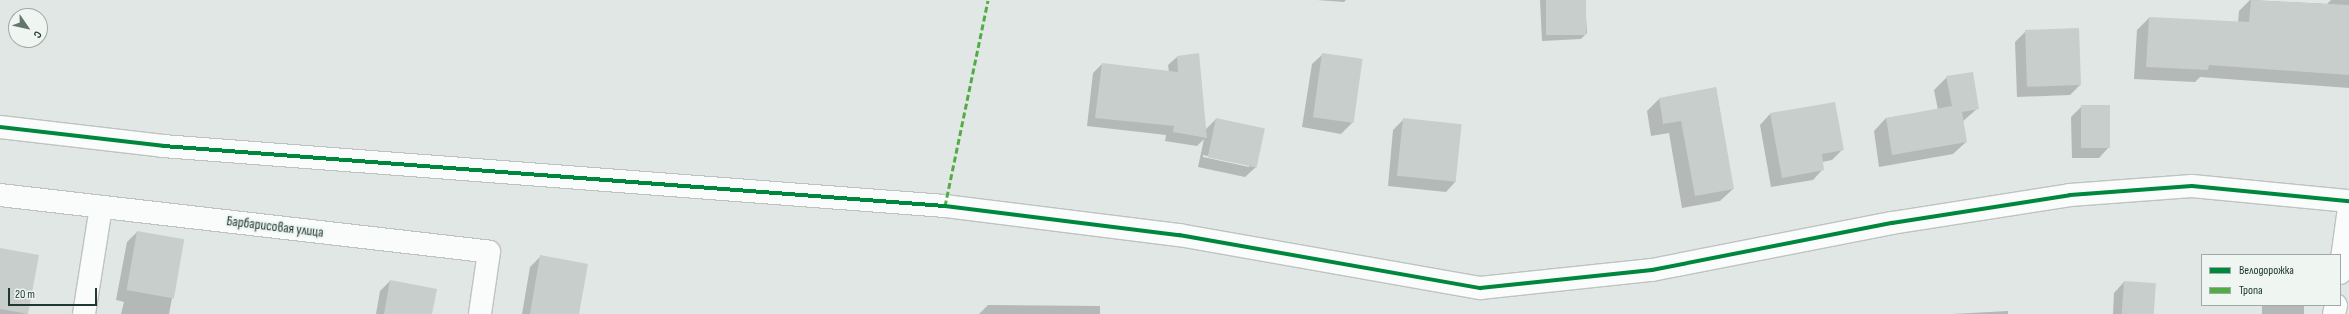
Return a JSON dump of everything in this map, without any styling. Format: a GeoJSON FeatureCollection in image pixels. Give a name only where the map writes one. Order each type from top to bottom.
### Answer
{"type":"FeatureCollection","features":[{"type":"Feature","properties":{"kind":"street"},"geometry":{"type":"LineString","coordinates":[[0,127],[163,146],[945,206],[1179,235],[1480,288],[1652,270],[1892,223],[2070,194],[2192,186],[2349,201]]}},
{"type":"Feature","properties":{"kind":"street","name":"Барбарисовая улица"},"geometry":{"type":"LineString","coordinates":[[0,195],[489,252],[480,314]]}},
{"type":"Feature","properties":{"kind":"street"},"geometry":{"type":"LineString","coordinates":[[84,314],[101,207]]}},
{"type":"Feature","properties":{"kind":"street"},"geometry":{"type":"LineString","coordinates":[[2341,266],[2349,208]]}},
{"type":"Feature","properties":{"kind":"building"},"geometry":{"type":"Polygon","coordinates":[[[1546,0],[1586,0],[1586,35],[1546,35],[1546,0]]]}},
{"type":"Feature","properties":{"kind":"building"},"geometry":{"type":"Polygon","coordinates":[[[2251,0],[2349,5],[2349,75],[2209,65],[2208,70],[2146,67],[2149,17],[2249,22],[2251,0]]]}},
{"type":"Feature","properties":{"kind":"building"},"geometry":{"type":"Polygon","coordinates":[[[2079,28],[2081,85],[2027,87],[2025,30],[2079,28]]]}},
{"type":"Feature","properties":{"kind":"building"},"geometry":{"type":"Polygon","coordinates":[[[1199,53],[1207,138],[1173,132],[1174,126],[1095,118],[1102,63],[1178,72],[1177,56],[1199,53]]]}},
{"type":"Feature","properties":{"kind":"building"},"geometry":{"type":"Polygon","coordinates":[[[1322,53],[1363,59],[1354,123],[1313,117],[1322,53]]]}},
{"type":"Feature","properties":{"kind":"building"},"geometry":{"type":"Polygon","coordinates":[[[1973,72],[1979,109],[1962,112],[1967,142],[1892,155],[1886,118],[1952,106],[1946,76],[1973,72]]]}},
{"type":"Feature","properties":{"kind":"building"},"geometry":{"type":"Polygon","coordinates":[[[1716,87],[1734,189],[1695,196],[1681,121],[1663,124],[1659,98],[1716,87]]]}},
{"type":"Feature","properties":{"kind":"building"},"geometry":{"type":"Polygon","coordinates":[[[1835,102],[1844,150],[1822,154],[1824,170],[1782,178],[1770,113],[1835,102]]]}},
{"type":"Feature","properties":{"kind":"building"},"geometry":{"type":"Polygon","coordinates":[[[2081,105],[2110,105],[2110,148],[2081,148],[2081,105]]]}},
{"type":"Feature","properties":{"kind":"building"},"geometry":{"type":"Polygon","coordinates":[[[1216,118],[1265,128],[1257,168],[1208,157],[1216,118]]]}},
{"type":"Feature","properties":{"kind":"building"},"geometry":{"type":"Polygon","coordinates":[[[1403,118],[1462,124],[1456,182],[1397,176],[1403,118]]]}},
{"type":"Feature","properties":{"kind":"building"},"geometry":{"type":"Polygon","coordinates":[[[137,231],[184,239],[174,298],[127,290],[137,231]]]}},
{"type":"Feature","properties":{"kind":"building"},"geometry":{"type":"Polygon","coordinates":[[[0,248],[39,255],[28,314],[0,309],[0,248]]]}},
{"type":"Feature","properties":{"kind":"building"},"geometry":{"type":"Polygon","coordinates":[[[540,255],[588,264],[579,314],[530,314],[540,255]]]}},
{"type":"Feature","properties":{"kind":"building"},"geometry":{"type":"Polygon","coordinates":[[[390,280],[437,289],[432,314],[384,314],[390,280]]]}},
{"type":"Feature","properties":{"kind":"building"},"geometry":{"type":"Polygon","coordinates":[[[2124,281],[2156,283],[2154,314],[2122,314],[2124,281]]]}},
{"type":"Feature","properties":{"kind":"marked path"},"geometry":{"type":"LineString","coordinates":[[945,206],[988,0]]}},
{"type":"Feature","properties":{"kind":"cycle path"},"geometry":{"type":"LineString","coordinates":[[0,127],[163,146],[945,206],[1179,235],[1480,288],[1652,270],[1892,223],[2070,195],[2192,186],[2349,201]]}}]}
